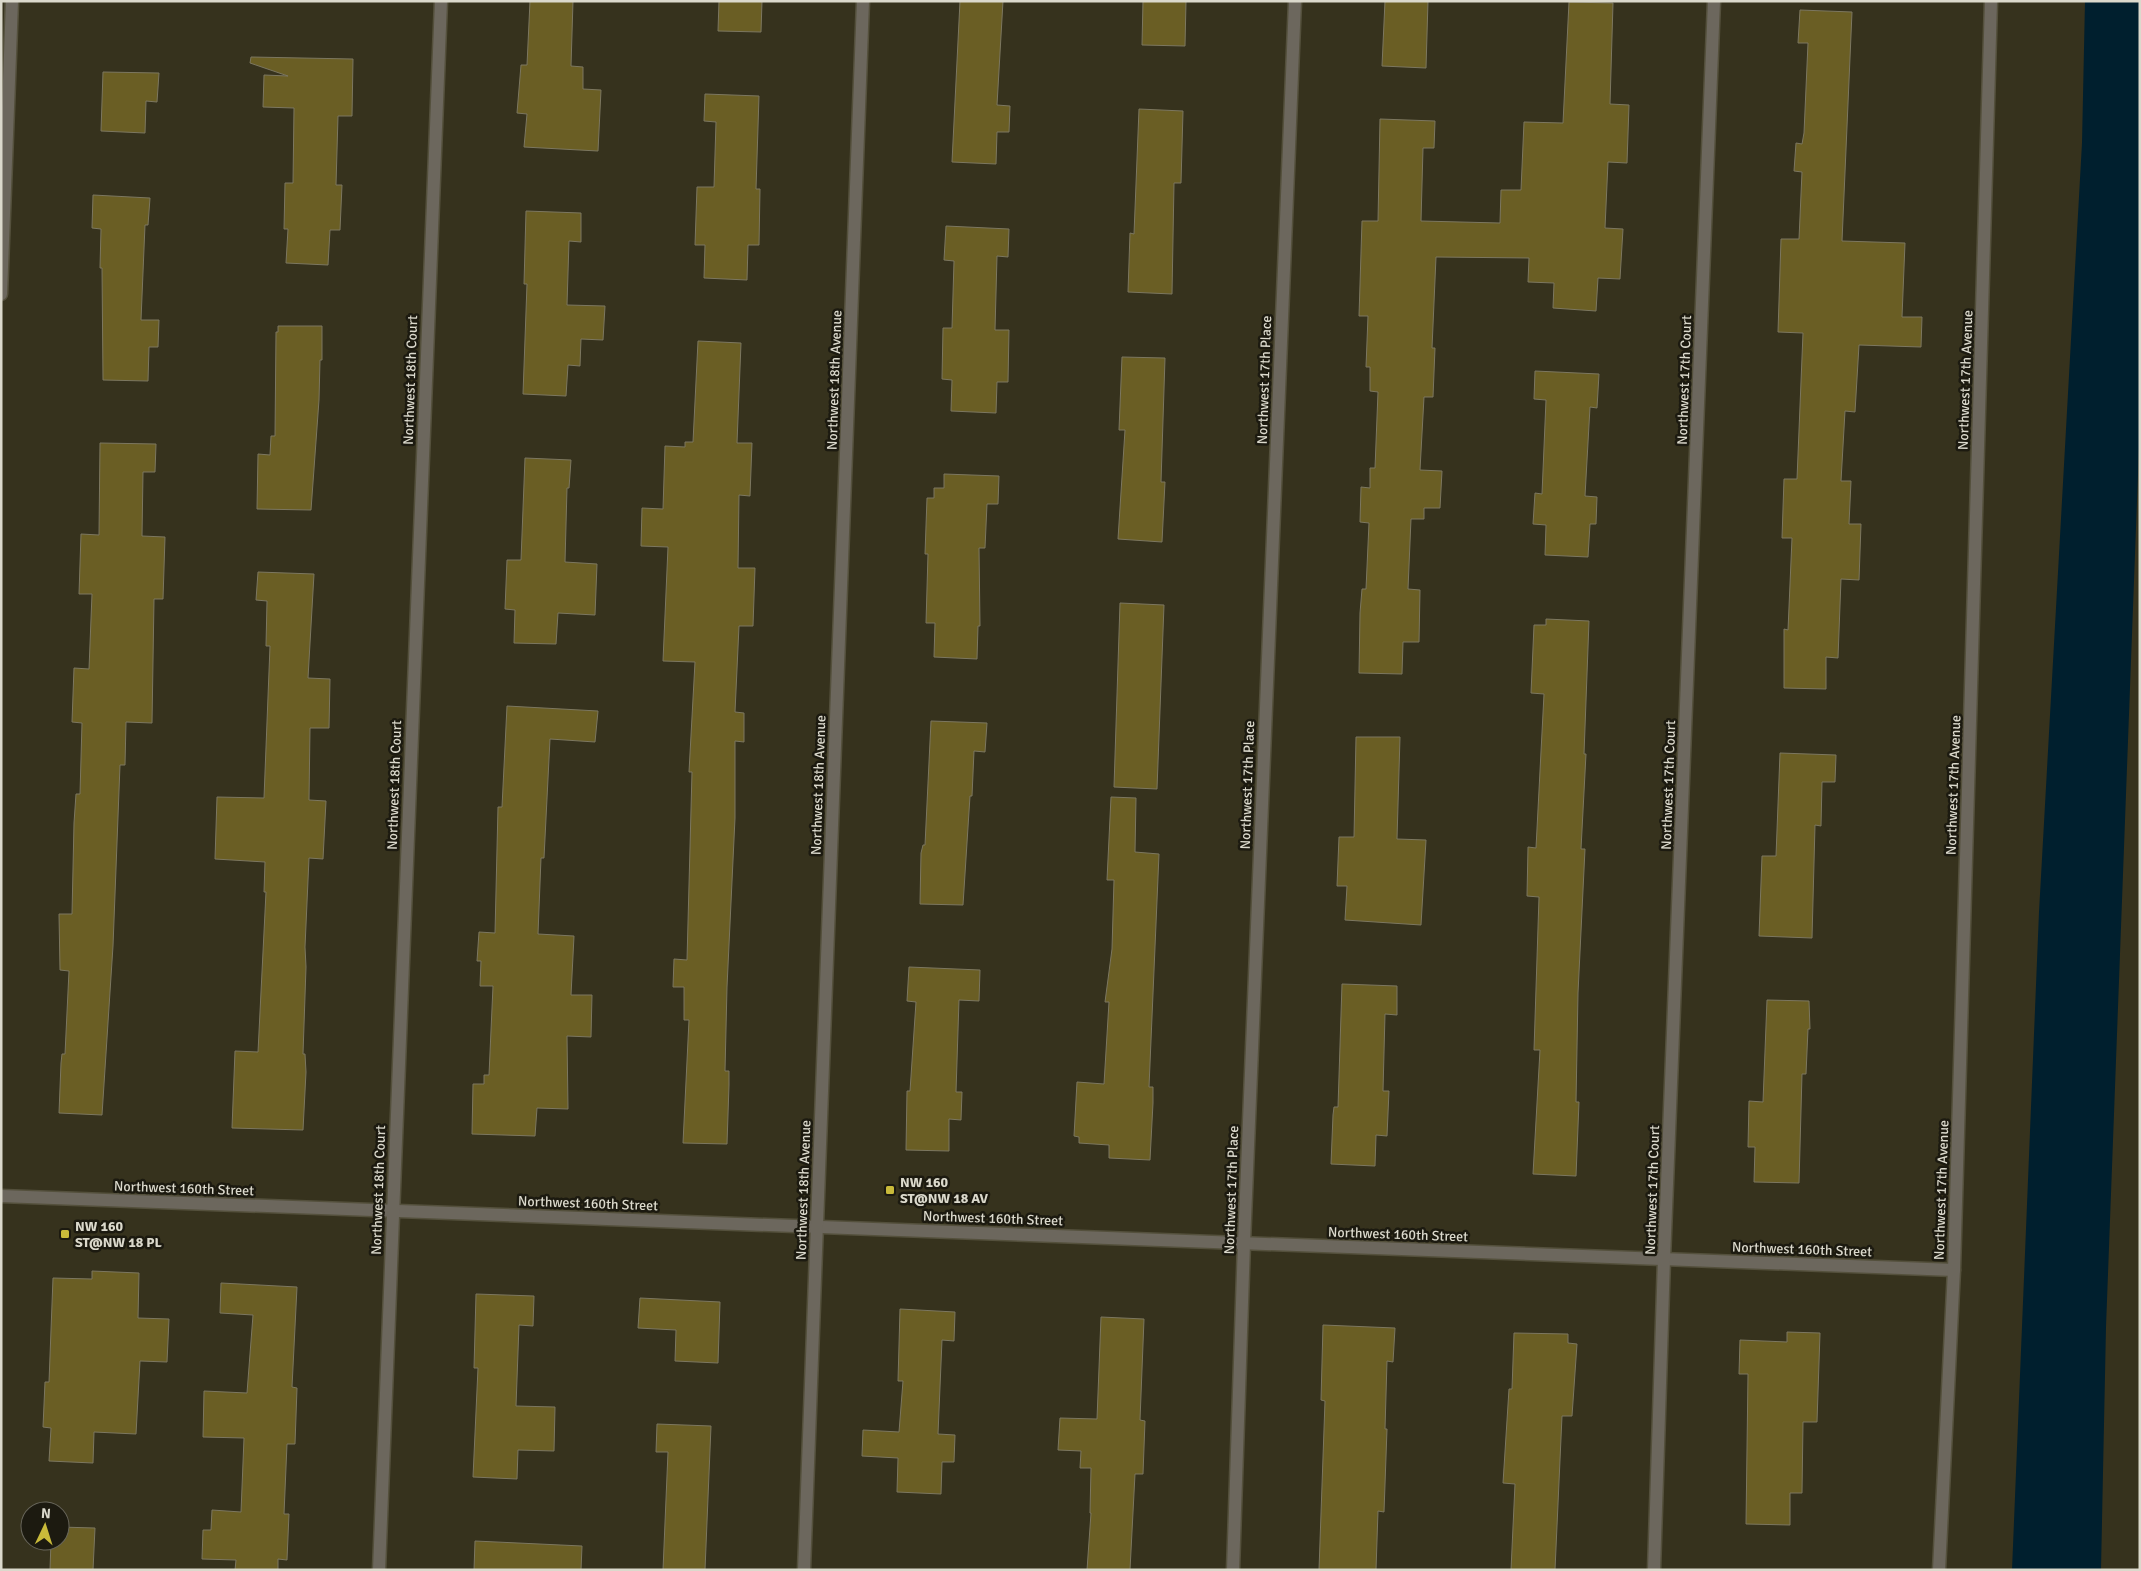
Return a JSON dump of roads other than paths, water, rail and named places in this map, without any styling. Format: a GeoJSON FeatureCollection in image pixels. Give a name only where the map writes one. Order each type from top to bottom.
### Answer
{"type":"FeatureCollection","features":[{"type":"Feature","properties":{"kind":"street"},"geometry":{"type":"LineString","coordinates":[[1,294],[12,1]]}},
{"type":"Feature","properties":{"kind":"street","name":"Northwest 18th Court"},"geometry":{"type":"LineString","coordinates":[[379,1570],[440,1]]}},
{"type":"Feature","properties":{"kind":"street","name":"Northwest 18th Avenue"},"geometry":{"type":"LineString","coordinates":[[804,1570],[863,1]]}},
{"type":"Feature","properties":{"kind":"street","name":"Northwest 17th Place"},"geometry":{"type":"LineString","coordinates":[[1233,1570],[1244,1243],[1295,1]]}},
{"type":"Feature","properties":{"kind":"street","name":"Northwest 17th Court"},"geometry":{"type":"LineString","coordinates":[[1654,1570],[1664,1259],[1714,1]]}},
{"type":"Feature","properties":{"kind":"street","name":"Northwest 17th Avenue"},"geometry":{"type":"LineString","coordinates":[[1939,1570],[1954,1270],[1991,1]]}},
{"type":"Feature","properties":{"kind":"street","name":"Northwest 160th Street"},"geometry":{"type":"LineString","coordinates":[[1,1196],[1954,1270]]}},
{"type":"Feature","properties":{"kind":"water"},"geometry":{"type":"Polygon","coordinates":[[[2085,1],[2140,1],[2140,421],[2106,1327],[2101,1570],[2012,1570],[2039,912],[2082,143],[2085,1]]]}},
{"type":"Feature","properties":{"kind":"place","name":"NW 160 ST@NW 18 AV"},"geometry":{"type":"Point","coordinates":[890,1190]}},
{"type":"Feature","properties":{"kind":"place","name":"NW 160 ST@NW 18 PL"},"geometry":{"type":"Point","coordinates":[65,1234]}}]}
